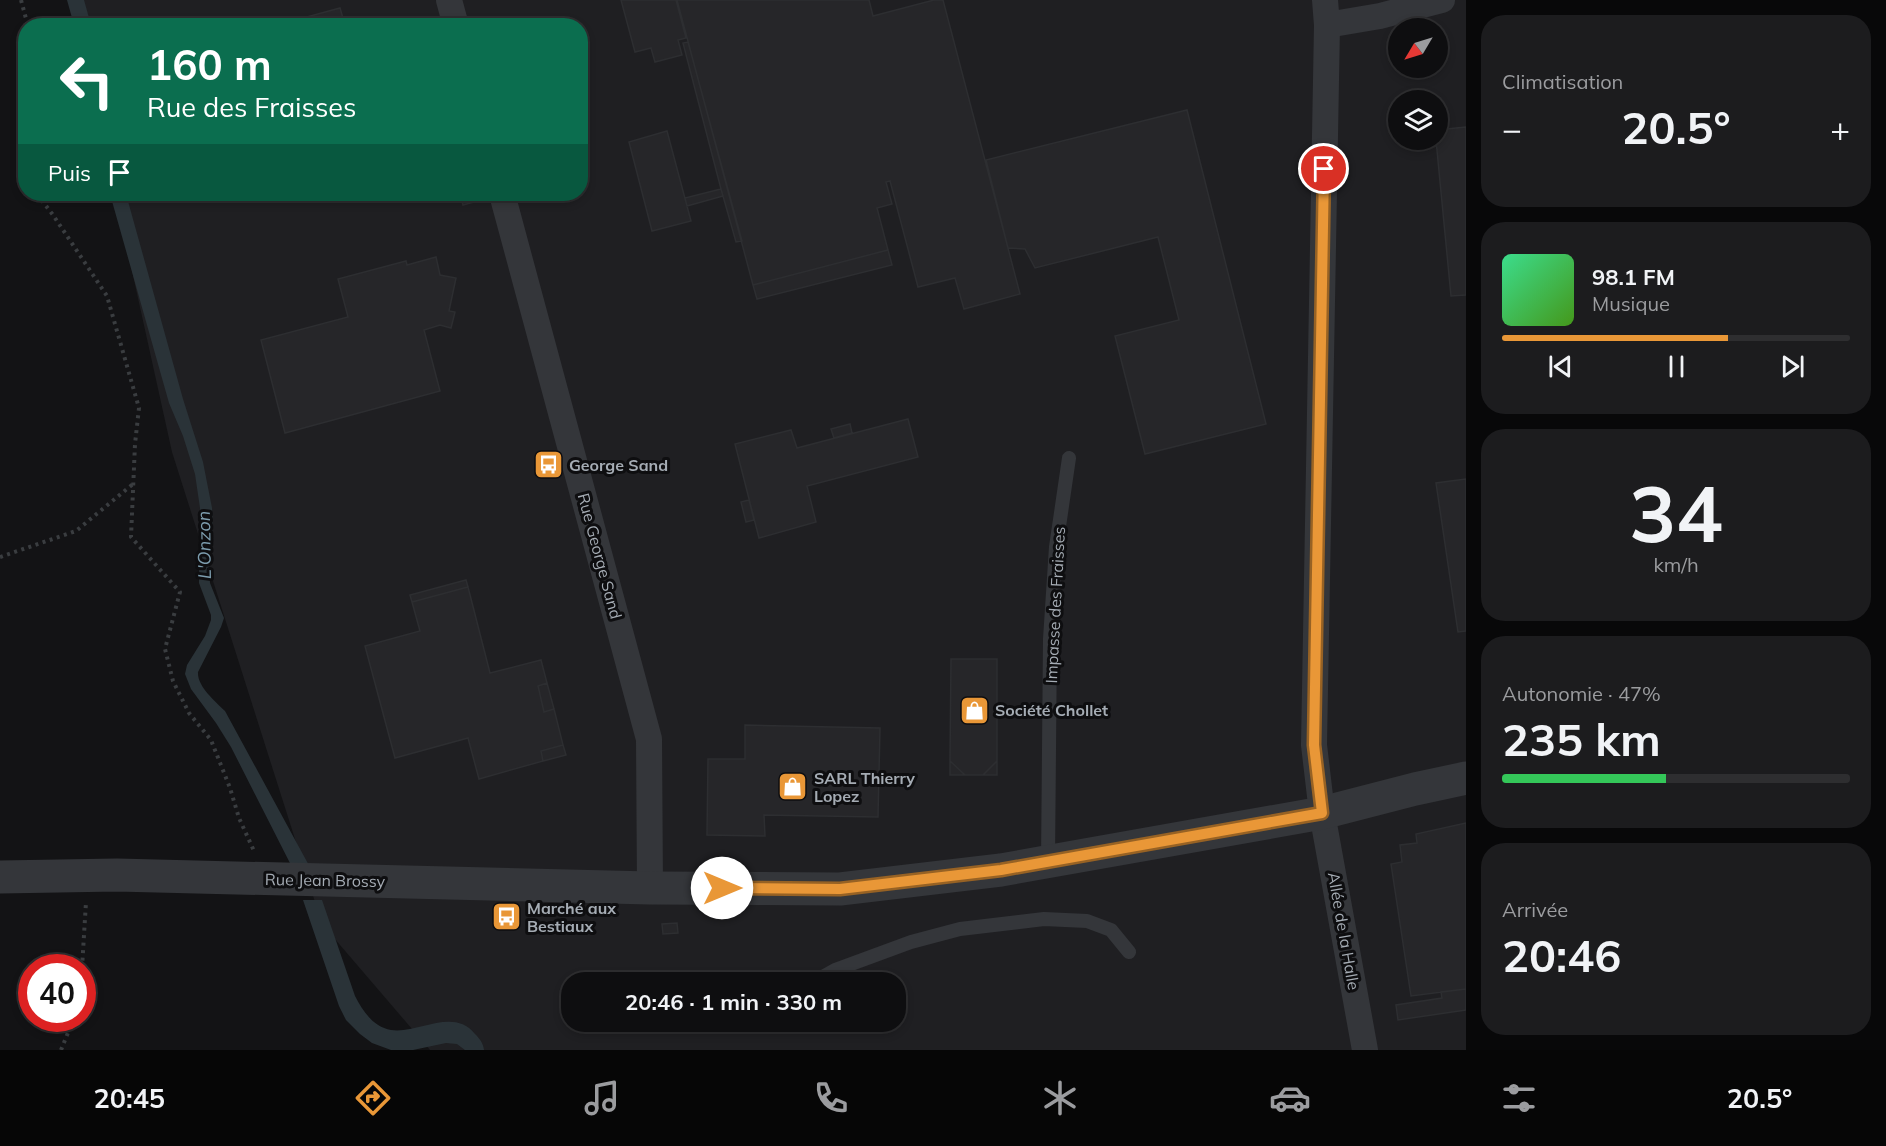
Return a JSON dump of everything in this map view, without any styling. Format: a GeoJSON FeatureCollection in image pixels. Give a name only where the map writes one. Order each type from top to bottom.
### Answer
{"type":"FeatureCollection","features":[{"type":"Feature","properties":{"kind":"street"},"geometry":{"type":"LineString","coordinates":[[449,0],[454,18]]}},
{"type":"Feature","properties":{"kind":"street","name":"Allée de la Halle"},"geometry":{"type":"LineString","coordinates":[[1325,0],[1327,26],[1314,745],[1322,813],[1365,1050]]}},
{"type":"Feature","properties":{"kind":"street"},"geometry":{"type":"LineString","coordinates":[[1327,26],[1380,16],[1442,0]]}},
{"type":"Feature","properties":{"kind":"street","name":"Rue George Sand"},"geometry":{"type":"LineString","coordinates":[[504,201],[649,739],[650,888]]}},
{"type":"Feature","properties":{"kind":"street","name":"Rue Jean Brossy"},"geometry":{"type":"LineString","coordinates":[[0,877],[87,876],[650,888],[840,889],[1001,870],[1322,813],[1466,778]]}},
{"type":"Feature","properties":{"kind":"lane","name":"Impasse des Fraisses"},"geometry":{"type":"LineString","coordinates":[[1048,861],[1050,639],[1056,547],[1070,458]]}},
{"type":"Feature","properties":{"kind":"lane"},"geometry":{"type":"LineString","coordinates":[[831,972],[911,942],[950,932],[1044,919],[1087,921],[1111,930],[1129,952]]}},
{"type":"Feature","properties":{"kind":"path"},"geometry":{"type":"LineString","coordinates":[[21,0],[26,18]]}},
{"type":"Feature","properties":{"kind":"path"},"geometry":{"type":"LineString","coordinates":[[42,201],[107,296],[139,408],[131,537],[180,592],[165,648],[173,681],[189,713],[211,740],[239,818],[267,879]]}},
{"type":"Feature","properties":{"kind":"path"},"geometry":{"type":"LineString","coordinates":[[0,557],[76,531],[134,484]]}},
{"type":"Feature","properties":{"kind":"path"},"geometry":{"type":"LineString","coordinates":[[83,954],[87,876]]}},
{"type":"Feature","properties":{"kind":"path"},"geometry":{"type":"LineString","coordinates":[[61,1050],[68,1032]]}},
{"type":"Feature","properties":{"kind":"shaded area"},"geometry":{"type":"Polygon","coordinates":[[[73,0],[1466,0],[1466,1050],[430,1050],[322,924],[172,452],[117,201],[588,201],[588,18],[77,18],[73,0]]]}},
{"type":"Feature","properties":{"kind":"water"},"geometry":{"type":"Polygon","coordinates":[[[67,0],[84,0],[89,18],[72,18],[67,0]]]}},
{"type":"Feature","properties":{"kind":"water","name":"L'Onzon"},"geometry":{"type":"Polygon","coordinates":[[[112,201],[128,201],[183,399],[203,462],[212,508],[210,583],[224,618],[198,672],[198,677],[207,693],[225,711],[312,871],[294,871],[231,747],[191,689],[185,674],[187,665],[205,636],[211,615],[199,583],[200,508],[195,474],[169,403],[112,201]]]}},
{"type":"Feature","properties":{"kind":"water"},"geometry":{"type":"Polygon","coordinates":[[[303,900],[322,900],[355,996],[374,1022],[391,1030],[413,1029],[435,1023],[457,1023],[466,1026],[475,1034],[484,1050],[465,1050],[457,1044],[446,1043],[413,1050],[391,1050],[372,1043],[360,1034],[346,1020],[339,1006],[303,900]]]}},
{"type":"Feature","properties":{"kind":"building"},"geometry":{"type":"Polygon","coordinates":[[[621,0],[676,0],[686,38],[678,40],[682,55],[655,62],[651,48],[635,52],[621,0]]]}},
{"type":"Feature","properties":{"kind":"building"},"geometry":{"type":"Polygon","coordinates":[[[677,0],[869,0],[873,16],[934,0],[943,0],[1020,294],[964,309],[955,278],[918,287],[890,181],[886,182],[892,204],[877,208],[888,250],[753,285],[677,0]]]}},
{"type":"Feature","properties":{"kind":"building"},"geometry":{"type":"Polygon","coordinates":[[[340,8],[343,18],[303,18],[340,8]]]}},
{"type":"Feature","properties":{"kind":"building"},"geometry":{"type":"Polygon","coordinates":[[[688,42],[742,241],[736,242],[721,189],[683,43],[688,42]]]}},
{"type":"Feature","properties":{"kind":"building"},"geometry":{"type":"Polygon","coordinates":[[[1187,110],[1266,424],[1145,454],[1115,336],[1179,320],[1158,237],[1035,268],[1025,249],[1008,248],[986,160],[1187,110]]]}},
{"type":"Feature","properties":{"kind":"building"},"geometry":{"type":"Polygon","coordinates":[[[1466,127],[1466,295],[1451,296],[1437,150],[1448,150],[1448,129],[1466,127]]]}},
{"type":"Feature","properties":{"kind":"building"},"geometry":{"type":"Polygon","coordinates":[[[667,131],[691,221],[652,231],[629,142],[667,131]]]}},
{"type":"Feature","properties":{"kind":"building"},"geometry":{"type":"Polygon","coordinates":[[[721,189],[723,196],[687,206],[685,198],[721,189]]]}},
{"type":"Feature","properties":{"kind":"building"},"geometry":{"type":"Polygon","coordinates":[[[462,201],[474,201],[474,202],[463,205],[462,201]]]}},
{"type":"Feature","properties":{"kind":"building"},"geometry":{"type":"Polygon","coordinates":[[[888,250],[892,265],[757,299],[753,285],[888,250]]]}},
{"type":"Feature","properties":{"kind":"building"},"geometry":{"type":"Polygon","coordinates":[[[436,257],[440,275],[456,278],[449,311],[455,312],[451,328],[440,325],[424,330],[440,391],[285,433],[261,340],[348,317],[338,279],[406,261],[407,265],[436,257]]]}},
{"type":"Feature","properties":{"kind":"building"},"geometry":{"type":"Polygon","coordinates":[[[908,419],[918,457],[807,486],[816,522],[759,538],[735,444],[791,430],[797,448],[908,419]]]}},
{"type":"Feature","properties":{"kind":"building"},"geometry":{"type":"Polygon","coordinates":[[[850,424],[852,433],[834,438],[831,429],[850,424]]]}},
{"type":"Feature","properties":{"kind":"building"},"geometry":{"type":"Polygon","coordinates":[[[1466,479],[1466,631],[1458,632],[1436,483],[1466,479]]]}},
{"type":"Feature","properties":{"kind":"building"},"geometry":{"type":"Polygon","coordinates":[[[749,500],[754,520],[746,522],[741,502],[749,500]]]}},
{"type":"Feature","properties":{"kind":"building"},"geometry":{"type":"Polygon","coordinates":[[[466,580],[468,587],[412,602],[410,595],[466,580]]]}},
{"type":"Feature","properties":{"kind":"building"},"geometry":{"type":"Polygon","coordinates":[[[468,587],[490,673],[541,660],[547,683],[538,686],[544,712],[554,709],[563,745],[541,751],[543,761],[479,779],[468,738],[395,758],[365,646],[420,631],[412,602],[468,587]]]}},
{"type":"Feature","properties":{"kind":"building","name":"Société Chollet"},"geometry":{"type":"Polygon","coordinates":[[[951,659],[997,659],[997,761],[983,775],[965,775],[950,761],[951,659]]]}},
{"type":"Feature","properties":{"kind":"building"},"geometry":{"type":"Polygon","coordinates":[[[547,683],[554,709],[544,712],[538,686],[547,683]]]}},
{"type":"Feature","properties":{"kind":"building","name":"SARL Thierry Lopez"},"geometry":{"type":"Polygon","coordinates":[[[745,725],[880,728],[878,817],[764,815],[765,836],[707,835],[708,759],[745,759],[745,725]]]}},
{"type":"Feature","properties":{"kind":"building"},"geometry":{"type":"Polygon","coordinates":[[[563,745],[566,755],[543,761],[541,751],[563,745]]]}},
{"type":"Feature","properties":{"kind":"building"},"geometry":{"type":"Polygon","coordinates":[[[950,761],[965,775],[950,775],[950,761]]]}},
{"type":"Feature","properties":{"kind":"building"},"geometry":{"type":"Polygon","coordinates":[[[997,761],[997,775],[983,775],[997,761]]]}},
{"type":"Feature","properties":{"kind":"building"},"geometry":{"type":"Polygon","coordinates":[[[1466,823],[1466,989],[1411,996],[1391,864],[1402,862],[1400,845],[1417,843],[1416,834],[1466,823]]]}},
{"type":"Feature","properties":{"kind":"building"},"geometry":{"type":"Polygon","coordinates":[[[677,923],[678,933],[663,934],[662,924],[677,923]]]}},
{"type":"Feature","properties":{"kind":"building"},"geometry":{"type":"Polygon","coordinates":[[[1466,989],[1466,1010],[1398,1020],[1396,1005],[1442,998],[1441,992],[1466,989]]]}},
{"type":"Feature","properties":{"kind":"place","name":"George Sand"},"geometry":{"type":"Point","coordinates":[548,465]}},
{"type":"Feature","properties":{"kind":"place","name":"Société Chollet"},"geometry":{"type":"Point","coordinates":[974,710]}},
{"type":"Feature","properties":{"kind":"place","name":"SARL Thierry Lopez"},"geometry":{"type":"Point","coordinates":[793,787]}},
{"type":"Feature","properties":{"kind":"place","name":"Marché aux Bestiaux"},"geometry":{"type":"Point","coordinates":[506,917]}},
{"type":"Feature","properties":{"kind":"route"},"geometry":{"type":"LineString","coordinates":[[722,888],[840,889],[1001,870],[1322,813],[1314,745],[1324,169]]}}]}
